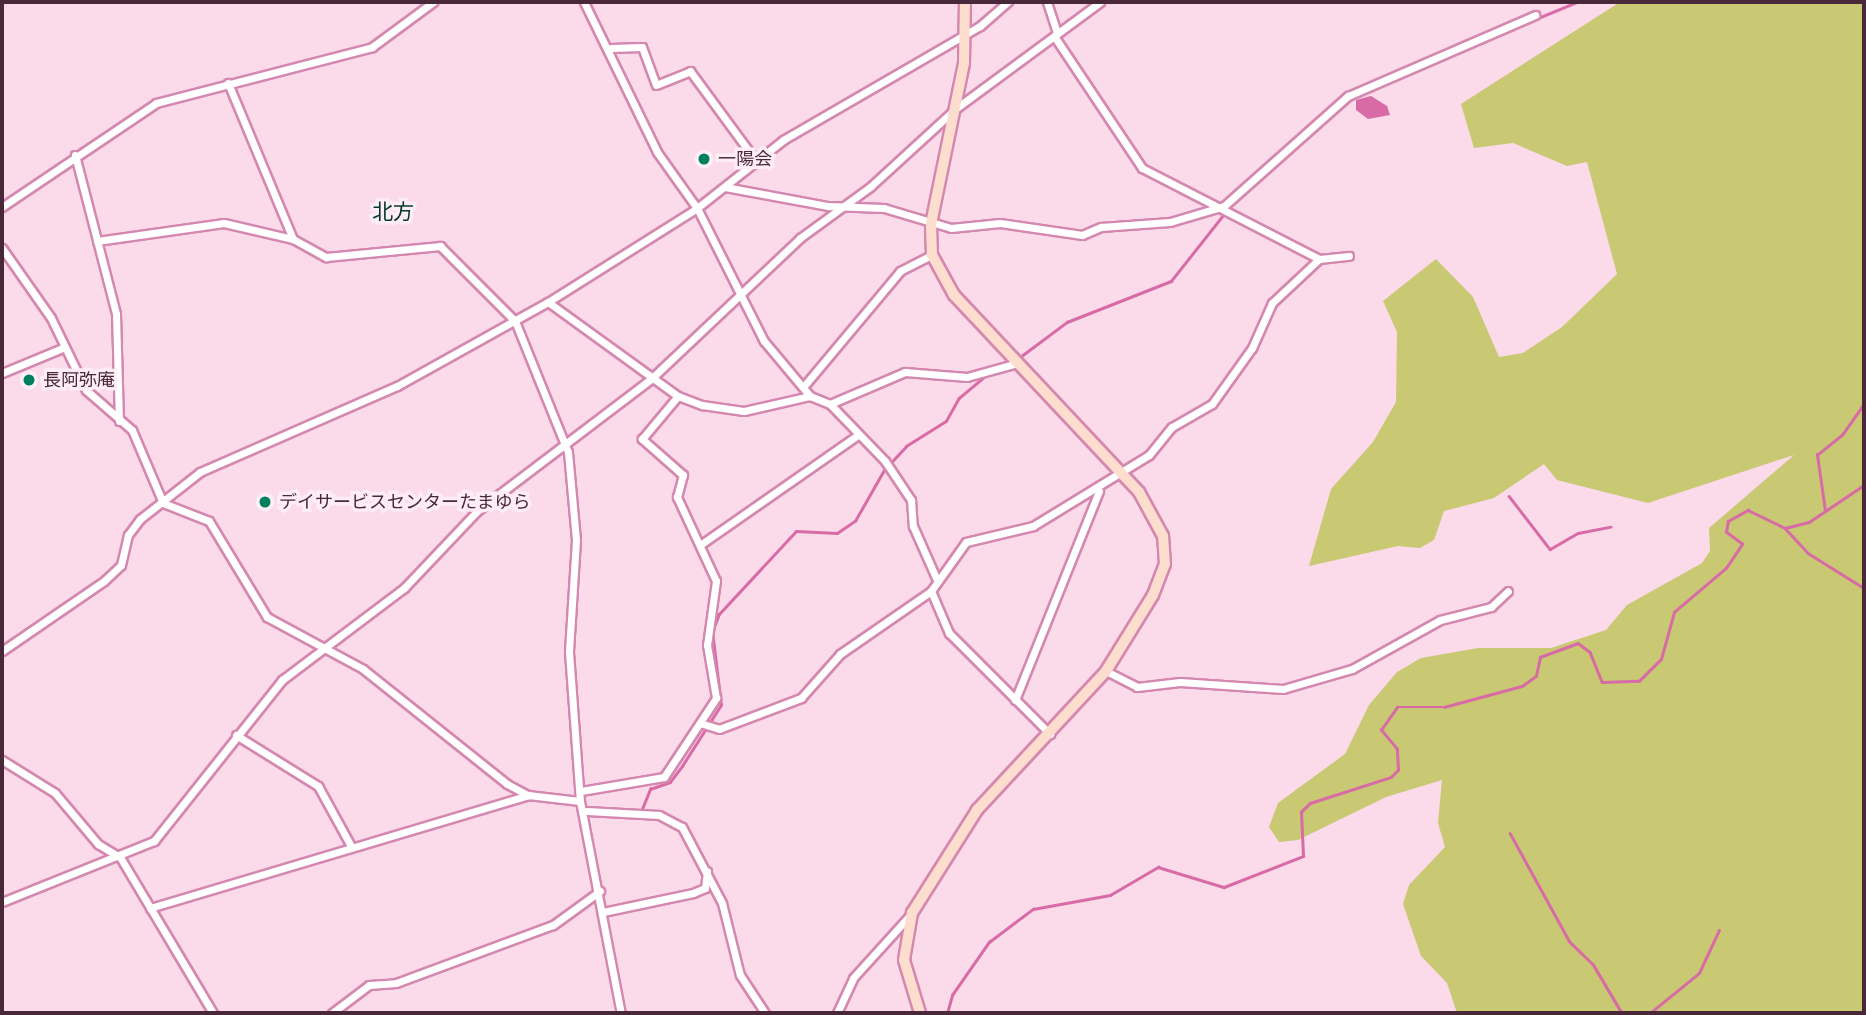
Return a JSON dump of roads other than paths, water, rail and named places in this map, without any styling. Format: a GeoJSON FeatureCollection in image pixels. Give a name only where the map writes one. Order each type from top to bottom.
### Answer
{"type":"FeatureCollection","features":[{"type":"Feature","properties":{"kind":"street"},"geometry":{"type":"LineString","coordinates":[[2,207],[75,155],[156,103],[372,47],[433,2]]}},
{"type":"Feature","properties":{"kind":"street"},"geometry":{"type":"LineString","coordinates":[[584,2],[611,48],[652,142],[696,208],[764,341],[810,396]]}},
{"type":"Feature","properties":{"kind":"street"},"geometry":{"type":"LineString","coordinates":[[837,1013],[853,978],[912,913],[954,838],[1107,671],[1153,595],[1165,564],[1155,515],[1120,471],[954,295],[932,255],[931,224],[955,109],[967,34],[965,2]]}},
{"type":"Feature","properties":{"kind":"street"},"geometry":{"type":"LineString","coordinates":[[2,650],[104,581],[121,565],[128,535],[200,472],[397,386],[548,302],[696,208],[756,161],[967,34],[1008,2]]}},
{"type":"Feature","properties":{"kind":"street"},"geometry":{"type":"LineString","coordinates":[[1047,2],[1056,36],[1142,168],[1224,206],[1319,259],[1349,256]]}},
{"type":"Feature","properties":{"kind":"street"},"geometry":{"type":"LineString","coordinates":[[2,902],[120,857],[154,841],[177,819],[236,735],[282,680],[324,653],[436,560],[477,511],[565,441],[652,378],[740,296],[955,109],[1100,2]]}},
{"type":"Feature","properties":{"kind":"street"},"geometry":{"type":"LineString","coordinates":[[725,187],[842,206],[884,208],[931,224],[1000,223],[1082,235],[1101,227],[1170,222],[1224,206],[1348,96],[1535,15]]}},
{"type":"Feature","properties":{"kind":"street"},"geometry":{"type":"LineString","coordinates":[[611,48],[642,47],[656,85],[690,71],[756,161]]}},
{"type":"Feature","properties":{"kind":"street"},"geometry":{"type":"LineString","coordinates":[[229,83],[293,239]]}},
{"type":"Feature","properties":{"kind":"street"},"geometry":{"type":"LineString","coordinates":[[75,155],[117,323],[119,421]]}},
{"type":"Feature","properties":{"kind":"street"},"geometry":{"type":"LineString","coordinates":[[97,241],[224,223],[293,239],[326,257],[440,246],[515,321],[565,441],[575,505],[567,619],[582,791],[580,801],[587,811],[603,912],[604,950],[621,1013]]}},
{"type":"Feature","properties":{"kind":"street"},"geometry":{"type":"LineString","coordinates":[[2,248],[65,347],[86,390],[132,430],[163,503],[209,522],[267,617],[324,653],[363,669],[475,763],[528,794],[580,801]]}},
{"type":"Feature","properties":{"kind":"street"},"geometry":{"type":"LineString","coordinates":[[804,386],[900,271],[932,255]]}},
{"type":"Feature","properties":{"kind":"street"},"geometry":{"type":"LineString","coordinates":[[703,724],[713,728],[802,698],[840,654],[931,591],[936,578],[967,542],[1015,534],[1099,491],[1120,471],[1149,455],[1172,427],[1212,404],[1252,348],[1272,303],[1319,259]]}},
{"type":"Feature","properties":{"kind":"street"},"geometry":{"type":"LineString","coordinates":[[548,302],[678,396],[744,411],[810,396],[830,404],[856,436],[885,461],[911,500],[913,526],[936,578]]}},
{"type":"Feature","properties":{"kind":"street"},"geometry":{"type":"LineString","coordinates":[[2,373],[65,347]]}},
{"type":"Feature","properties":{"kind":"street"},"geometry":{"type":"LineString","coordinates":[[830,404],[905,372],[967,377],[1017,363]]}},
{"type":"Feature","properties":{"kind":"street"},"geometry":{"type":"LineString","coordinates":[[582,791],[664,777],[703,724],[716,698],[707,645],[718,592],[700,544],[677,497],[683,475],[642,439],[678,396]]}},
{"type":"Feature","properties":{"kind":"street"},"geometry":{"type":"LineString","coordinates":[[700,544],[856,436]]}},
{"type":"Feature","properties":{"kind":"street"},"geometry":{"type":"LineString","coordinates":[[1015,700],[1099,491]]}},
{"type":"Feature","properties":{"kind":"street"},"geometry":{"type":"LineString","coordinates":[[931,591],[949,634],[1051,735]]}},
{"type":"Feature","properties":{"kind":"street"},"geometry":{"type":"LineString","coordinates":[[1107,671],[1137,687],[1180,682],[1283,689],[1352,668],[1440,620],[1502,602],[1508,591]]}},
{"type":"Feature","properties":{"kind":"street"},"geometry":{"type":"LineString","coordinates":[[236,735],[318,786],[351,846]]}},
{"type":"Feature","properties":{"kind":"street"},"geometry":{"type":"LineString","coordinates":[[2,760],[55,793],[98,844],[120,857],[213,1013]]}},
{"type":"Feature","properties":{"kind":"street"},"geometry":{"type":"LineString","coordinates":[[150,908],[528,794]]}},
{"type":"Feature","properties":{"kind":"street"},"geometry":{"type":"LineString","coordinates":[[587,811],[672,819],[689,835],[707,870],[740,975],[765,1013]]}},
{"type":"Feature","properties":{"kind":"street"},"geometry":{"type":"LineString","coordinates":[[603,912],[693,893],[705,888],[707,870]]}},
{"type":"Feature","properties":{"kind":"street"},"geometry":{"type":"LineString","coordinates":[[332,1013],[369,985],[396,983],[541,930],[600,891]]}},
{"type":"Feature","properties":{"kind":"street"},"geometry":{"type":"LineString","coordinates":[[912,913],[904,960],[920,1013]]}},
{"type":"Feature","properties":{"kind":"waterway"},"geometry":{"type":"LineString","coordinates":[[1499,34],[1577,2]]}},
{"type":"Feature","properties":{"kind":"waterway"},"geometry":{"type":"LineString","coordinates":[[1304,139],[1355,96]]}},
{"type":"Feature","properties":{"kind":"waterway"},"geometry":{"type":"LineString","coordinates":[[1020,357],[1067,322],[1171,281],[1224,214]]}},
{"type":"Feature","properties":{"kind":"waterway"},"geometry":{"type":"LineString","coordinates":[[642,809],[650,789],[670,782],[721,705],[712,632],[719,614],[796,531],[837,533],[855,521],[884,470],[906,446],[946,421],[959,398],[984,377]]}},
{"type":"Feature","properties":{"kind":"waterway"},"geometry":{"type":"LineString","coordinates":[[1825,511],[1817,455],[1842,435],[1864,403]]}},
{"type":"Feature","properties":{"kind":"waterway"},"geometry":{"type":"LineString","coordinates":[[947,1013],[952,995],[989,942],[1033,909],[1110,895],[1158,867],[1224,887],[1303,856],[1301,812],[1310,803],[1391,777],[1398,770],[1397,749],[1381,730],[1397,707],[1444,707],[1522,686],[1536,676],[1540,657],[1578,643],[1590,652],[1602,682],[1639,681],[1661,659],[1674,612],[1726,568],[1742,544],[1726,532],[1728,521],[1748,510],[1785,528],[1809,522],[1864,485]]}},
{"type":"Feature","properties":{"kind":"waterway"},"geometry":{"type":"LineString","coordinates":[[1509,496],[1550,549],[1578,533],[1610,527]]}},
{"type":"Feature","properties":{"kind":"waterway"},"geometry":{"type":"LineString","coordinates":[[1785,528],[1808,553],[1864,588]]}},
{"type":"Feature","properties":{"kind":"waterway"},"geometry":{"type":"LineString","coordinates":[[1510,833],[1570,942],[1593,964],[1622,1013]]}},
{"type":"Feature","properties":{"kind":"waterway"},"geometry":{"type":"LineString","coordinates":[[1650,1013],[1699,973],[1719,930]]}},
{"type":"Feature","properties":{"kind":"place","name":"一陽会"},"geometry":{"type":"Point","coordinates":[704,159]}},
{"type":"Feature","properties":{"kind":"place","name":"長阿弥庵"},"geometry":{"type":"Point","coordinates":[29,380]}},
{"type":"Feature","properties":{"kind":"place","name":"デイサービスセンターたまゆら"},"geometry":{"type":"Point","coordinates":[265,502]}},
{"type":"Feature","properties":{"kind":"district","name":"北方"},"geometry":{"type":"Point","coordinates":[393,212]}}]}
